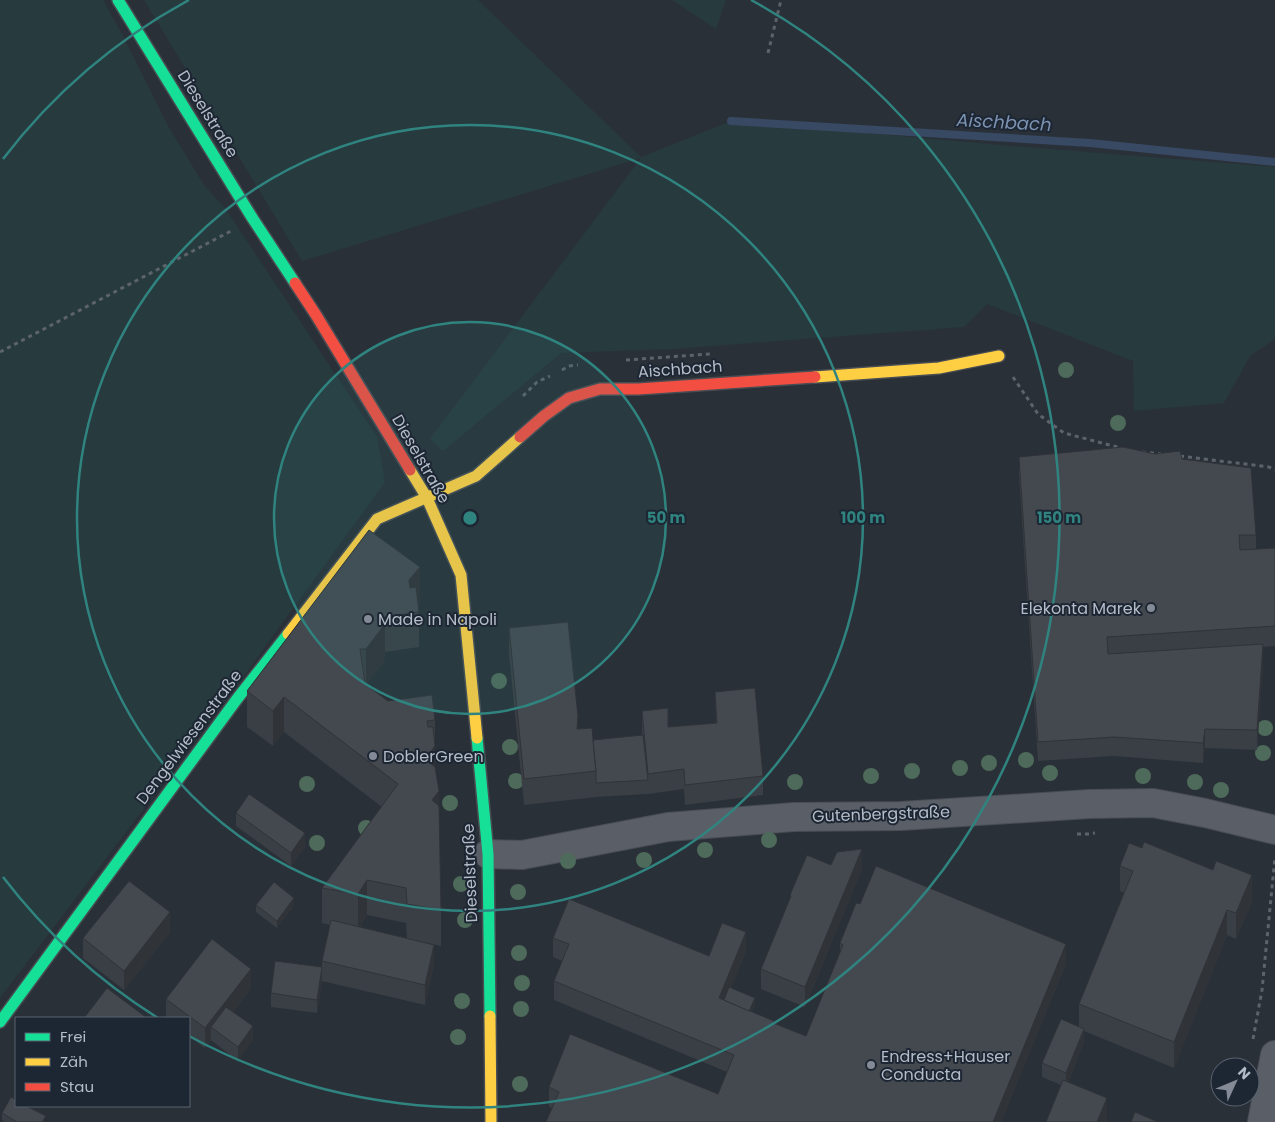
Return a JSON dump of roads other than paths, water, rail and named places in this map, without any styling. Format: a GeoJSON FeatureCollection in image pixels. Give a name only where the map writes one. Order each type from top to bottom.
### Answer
{"type":"FeatureCollection","features":[{"type":"Feature","properties":{"kind":"street","name":"Dieselstraße"},"geometry":{"type":"LineString","coordinates":[[118,0],[316,315],[427,498],[461,575],[488,854],[491,1122]]}},
{"type":"Feature","properties":{"kind":"street","name":"Aischbach"},"geometry":{"type":"LineString","coordinates":[[427,498],[476,476],[544,416],[569,398],[600,389],[638,389],[939,368],[999,356]]}},
{"type":"Feature","properties":{"kind":"street","name":"Dengelwiesenstraße"},"geometry":{"type":"LineString","coordinates":[[0,1022],[237,699],[377,519],[427,498]]}},
{"type":"Feature","properties":{"kind":"street","name":"Gutenbergstraße"},"geometry":{"type":"LineString","coordinates":[[488,854],[522,855],[668,827],[794,817],[901,816],[1088,804],[1153,803],[1275,830]]}},
{"type":"Feature","properties":{"kind":"street"},"geometry":{"type":"LineString","coordinates":[[1262,1122],[1263,1052]]}},
{"type":"Feature","properties":{"kind":"waterway","name":"Aischbach"},"geometry":{"type":"LineString","coordinates":[[731,121],[1090,143],[1275,162]]}},
{"type":"Feature","properties":{"kind":"place","name":"Elekonta Marek"},"geometry":{"type":"Point","coordinates":[1151,608]}},
{"type":"Feature","properties":{"kind":"place","name":"Made in Napoli"},"geometry":{"type":"Point","coordinates":[368,619]}},
{"type":"Feature","properties":{"kind":"place","name":"DoblerGreen"},"geometry":{"type":"Point","coordinates":[373,756]}},
{"type":"Feature","properties":{"kind":"place","name":"Endress+Hauser Conducta"},"geometry":{"type":"Point","coordinates":[871,1065]}}]}
